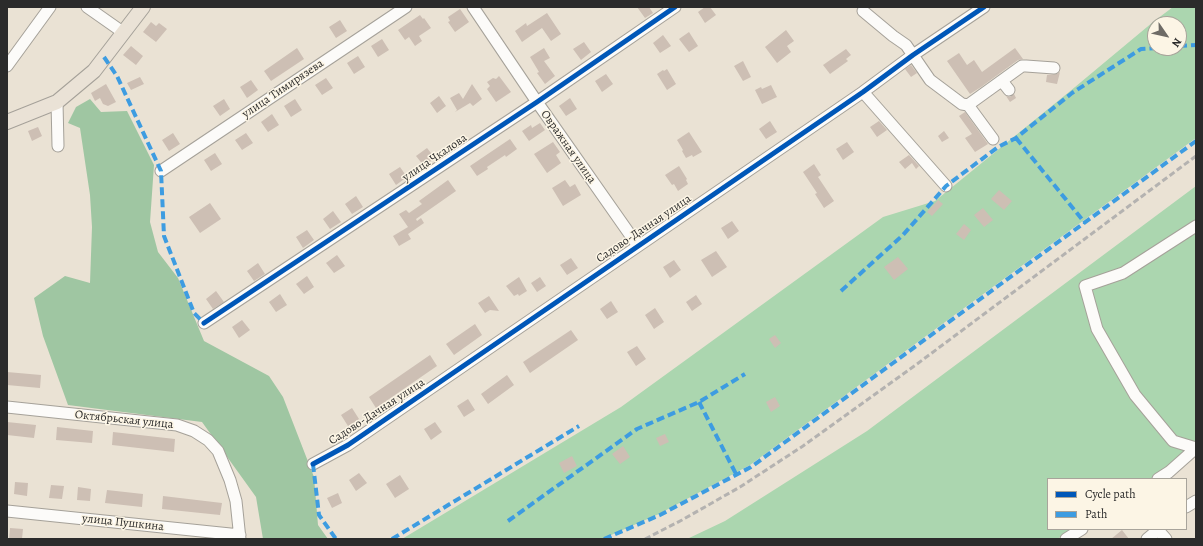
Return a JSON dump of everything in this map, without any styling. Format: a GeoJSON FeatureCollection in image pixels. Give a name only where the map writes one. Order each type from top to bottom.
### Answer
{"type":"FeatureCollection","features":[{"type":"Feature","properties":{"kind":"main road"},"geometry":{"type":"LineString","coordinates":[[7,122],[57,102],[94,71],[144,7]]}},
{"type":"Feature","properties":{"kind":"street"},"geometry":{"type":"LineString","coordinates":[[7,66],[50,7]]}},
{"type":"Feature","properties":{"kind":"street"},"geometry":{"type":"LineString","coordinates":[[87,7],[124,33]]}},
{"type":"Feature","properties":{"kind":"street","name":"улица Тимирязева"},"geometry":{"type":"LineString","coordinates":[[161,171],[406,7]]}},
{"type":"Feature","properties":{"kind":"street","name":"Овражная улица"},"geometry":{"type":"LineString","coordinates":[[473,7],[537,102],[638,246]]}},
{"type":"Feature","properties":{"kind":"street","name":"улица Чкалова"},"geometry":{"type":"LineString","coordinates":[[204,322],[537,102],[675,7]]}},
{"type":"Feature","properties":{"kind":"street","name":"Садово-Дачная улица"},"geometry":{"type":"LineString","coordinates":[[313,464],[348,446],[863,92],[913,55],[984,7]]}},
{"type":"Feature","properties":{"kind":"street"},"geometry":{"type":"LineString","coordinates":[[863,11],[906,45],[930,80],[962,104],[968,105],[1022,66],[1054,68]]}},
{"type":"Feature","properties":{"kind":"street"},"geometry":{"type":"LineString","coordinates":[[1002,81],[1009,90]]}},
{"type":"Feature","properties":{"kind":"street"},"geometry":{"type":"LineString","coordinates":[[863,92],[946,186]]}},
{"type":"Feature","properties":{"kind":"street"},"geometry":{"type":"LineString","coordinates":[[57,102],[58,146]]}},
{"type":"Feature","properties":{"kind":"street"},"geometry":{"type":"LineString","coordinates":[[968,105],[992,139]]}},
{"type":"Feature","properties":{"kind":"street"},"geometry":{"type":"LineString","coordinates":[[1196,226],[1123,273],[1085,286],[1098,329],[1135,395],[1173,441],[1196,448]]}},
{"type":"Feature","properties":{"kind":"street","name":"Октябрьская улица"},"geometry":{"type":"LineString","coordinates":[[7,407],[177,425],[194,431],[208,440],[218,451],[230,480],[236,501],[240,537]]}},
{"type":"Feature","properties":{"kind":"street"},"geometry":{"type":"LineString","coordinates":[[1160,478],[1169,472],[1196,448]]}},
{"type":"Feature","properties":{"kind":"street"},"geometry":{"type":"LineString","coordinates":[[1187,507],[1196,501]]}},
{"type":"Feature","properties":{"kind":"street","name":"улица Пушкина"},"geometry":{"type":"LineString","coordinates":[[7,511],[240,537]]}},
{"type":"Feature","properties":{"kind":"street"},"geometry":{"type":"LineString","coordinates":[[1066,539],[1080,530]]}},
{"type":"Feature","properties":{"kind":"street"},"geometry":{"type":"LineString","coordinates":[[1147,539],[1158,530]]}},
{"type":"Feature","properties":{"kind":"street"},"geometry":{"type":"LineString","coordinates":[[1160,530],[1166,539]]}},
{"type":"Feature","properties":{"kind":"green space"},"geometry":{"type":"Polygon","coordinates":[[[1173,7],[1196,7],[1196,138],[750,465],[659,514],[602,539],[402,539],[621,407],[883,217],[935,201],[1147,27],[1147,56],[1187,56],[1187,16],[1161,16],[1173,7]]]}},
{"type":"Feature","properties":{"kind":"green space"},"geometry":{"type":"Polygon","coordinates":[[[90,99],[101,112],[127,111],[154,165],[150,222],[158,252],[178,278],[204,341],[269,376],[283,397],[314,477],[318,525],[328,539],[263,539],[256,497],[202,422],[68,405],[43,336],[34,298],[65,276],[90,283],[92,227],[90,195],[80,128],[68,123],[76,107],[90,99]]]}},
{"type":"Feature","properties":{"kind":"green space"},"geometry":{"type":"Polygon","coordinates":[[[1196,186],[1196,440],[1155,478],[1047,478],[1047,530],[1071,530],[1057,539],[687,539],[725,521],[867,431],[1196,186]]]}},
{"type":"Feature","properties":{"kind":"building"},"geometry":{"type":"Polygon","coordinates":[[[637,7],[649,7],[653,13],[645,18],[637,7]]]}},
{"type":"Feature","properties":{"kind":"building"},"geometry":{"type":"Polygon","coordinates":[[[705,7],[710,7],[716,15],[705,23],[698,12],[705,7]]]}},
{"type":"Feature","properties":{"kind":"building"},"geometry":{"type":"Polygon","coordinates":[[[460,9],[469,22],[455,32],[448,22],[450,21],[448,17],[460,9]]]}},
{"type":"Feature","properties":{"kind":"building"},"geometry":{"type":"Polygon","coordinates":[[[547,13],[561,34],[551,41],[542,28],[522,42],[515,31],[526,23],[527,26],[547,13]]]}},
{"type":"Feature","properties":{"kind":"building"},"geometry":{"type":"Polygon","coordinates":[[[420,15],[431,28],[419,36],[422,41],[415,46],[409,37],[405,40],[398,30],[420,15]]]}},
{"type":"Feature","properties":{"kind":"building"},"geometry":{"type":"Polygon","coordinates":[[[340,20],[347,31],[336,38],[329,27],[340,20]]]}},
{"type":"Feature","properties":{"kind":"building"},"geometry":{"type":"Polygon","coordinates":[[[151,22],[156,26],[159,23],[167,29],[156,42],[143,32],[151,22]]]}},
{"type":"Feature","properties":{"kind":"building"},"geometry":{"type":"Polygon","coordinates":[[[786,30],[794,41],[787,46],[791,52],[777,63],[765,47],[786,30]]]}},
{"type":"Feature","properties":{"kind":"building"},"geometry":{"type":"Polygon","coordinates":[[[689,32],[698,46],[689,52],[679,39],[689,32]]]}},
{"type":"Feature","properties":{"kind":"building"},"geometry":{"type":"Polygon","coordinates":[[[663,35],[671,46],[660,53],[653,43],[663,35]]]}},
{"type":"Feature","properties":{"kind":"building"},"geometry":{"type":"Polygon","coordinates":[[[382,39],[389,50],[378,57],[371,46],[382,39]]]}},
{"type":"Feature","properties":{"kind":"building"},"geometry":{"type":"Polygon","coordinates":[[[584,42],[591,52],[581,60],[573,49],[584,42]]]}},
{"type":"Feature","properties":{"kind":"building"},"geometry":{"type":"Polygon","coordinates":[[[131,46],[143,56],[136,65],[123,55],[131,46]]]}},
{"type":"Feature","properties":{"kind":"building"},"geometry":{"type":"Polygon","coordinates":[[[297,48],[304,59],[271,81],[264,71],[297,48]]]}},
{"type":"Feature","properties":{"kind":"building"},"geometry":{"type":"Polygon","coordinates":[[[544,48],[550,58],[544,61],[555,76],[545,84],[537,73],[539,72],[530,57],[544,48]]]}},
{"type":"Feature","properties":{"kind":"building"},"geometry":{"type":"Polygon","coordinates":[[[1015,48],[1023,59],[1018,60],[970,94],[947,61],[959,53],[967,65],[974,60],[982,72],[1015,48]]]}},
{"type":"Feature","properties":{"kind":"building"},"geometry":{"type":"Polygon","coordinates":[[[846,49],[851,55],[846,59],[848,61],[830,74],[823,65],[846,49]]]}},
{"type":"Feature","properties":{"kind":"building"},"geometry":{"type":"Polygon","coordinates":[[[358,56],[365,67],[354,74],[347,63],[358,56]]]}},
{"type":"Feature","properties":{"kind":"building"},"geometry":{"type":"Polygon","coordinates":[[[743,61],[751,77],[743,81],[734,66],[743,61]]]}},
{"type":"Feature","properties":{"kind":"building"},"geometry":{"type":"Polygon","coordinates":[[[911,65],[917,73],[911,77],[905,69],[911,65]]]}},
{"type":"Feature","properties":{"kind":"building"},"geometry":{"type":"Polygon","coordinates":[[[667,69],[676,84],[667,90],[657,74],[667,69]]]}},
{"type":"Feature","properties":{"kind":"building"},"geometry":{"type":"Polygon","coordinates":[[[1060,72],[1057,84],[1046,82],[1047,75],[1057,74],[1060,72]]]}},
{"type":"Feature","properties":{"kind":"building"},"geometry":{"type":"Polygon","coordinates":[[[606,74],[613,84],[602,92],[595,81],[606,74]]]}},
{"type":"Feature","properties":{"kind":"building"},"geometry":{"type":"Polygon","coordinates":[[[499,76],[511,92],[496,102],[487,89],[490,86],[487,82],[493,78],[496,79],[499,76]]]}},
{"type":"Feature","properties":{"kind":"building"},"geometry":{"type":"Polygon","coordinates":[[[140,77],[144,84],[131,90],[127,83],[140,77]]]}},
{"type":"Feature","properties":{"kind":"building"},"geometry":{"type":"Polygon","coordinates":[[[326,78],[333,88],[322,95],[315,85],[326,78]]]}},
{"type":"Feature","properties":{"kind":"building"},"geometry":{"type":"Polygon","coordinates":[[[251,80],[258,90],[247,98],[240,87],[251,80]]]}},
{"type":"Feature","properties":{"kind":"building"},"geometry":{"type":"Polygon","coordinates":[[[106,84],[116,102],[108,106],[103,104],[100,98],[95,101],[91,93],[106,84]]]}},
{"type":"Feature","properties":{"kind":"building"},"geometry":{"type":"Polygon","coordinates":[[[472,84],[482,99],[473,106],[470,103],[455,112],[457,110],[450,98],[459,93],[463,99],[472,84]]]}},
{"type":"Feature","properties":{"kind":"building"},"geometry":{"type":"Polygon","coordinates":[[[771,85],[777,97],[762,104],[755,90],[771,85]]]}},
{"type":"Feature","properties":{"kind":"building"},"geometry":{"type":"Polygon","coordinates":[[[1014,94],[1016,98],[1010,102],[1006,96],[1010,97],[1014,94]]]}},
{"type":"Feature","properties":{"kind":"building"},"geometry":{"type":"Polygon","coordinates":[[[439,96],[446,106],[437,113],[430,103],[439,96]]]}},
{"type":"Feature","properties":{"kind":"building"},"geometry":{"type":"Polygon","coordinates":[[[570,98],[577,109],[566,116],[559,106],[570,98]]]}},
{"type":"Feature","properties":{"kind":"building"},"geometry":{"type":"Polygon","coordinates":[[[224,99],[230,109],[220,116],[213,106],[224,99]]]}},
{"type":"Feature","properties":{"kind":"building"},"geometry":{"type":"Polygon","coordinates":[[[295,99],[302,110],[291,117],[284,106],[295,99]]]}},
{"type":"Feature","properties":{"kind":"building"},"geometry":{"type":"Polygon","coordinates":[[[965,112],[988,144],[975,152],[965,138],[972,134],[959,116],[965,112]]]}},
{"type":"Feature","properties":{"kind":"building"},"geometry":{"type":"Polygon","coordinates":[[[272,114],[279,125],[268,132],[261,122],[272,114]]]}},
{"type":"Feature","properties":{"kind":"building"},"geometry":{"type":"Polygon","coordinates":[[[770,121],[777,132],[766,139],[759,129],[770,121]]]}},
{"type":"Feature","properties":{"kind":"building"},"geometry":{"type":"Polygon","coordinates":[[[879,121],[887,130],[877,137],[870,127],[879,121]]]}},
{"type":"Feature","properties":{"kind":"building"},"geometry":{"type":"Polygon","coordinates":[[[540,123],[545,130],[529,141],[522,131],[531,125],[532,128],[540,123]]]}},
{"type":"Feature","properties":{"kind":"building"},"geometry":{"type":"Polygon","coordinates":[[[38,127],[42,136],[32,141],[28,131],[38,127]]]}},
{"type":"Feature","properties":{"kind":"building"},"geometry":{"type":"Polygon","coordinates":[[[944,131],[949,138],[942,142],[938,136],[944,131]]]}},
{"type":"Feature","properties":{"kind":"building"},"geometry":{"type":"Polygon","coordinates":[[[689,132],[702,152],[693,157],[692,155],[686,158],[677,140],[689,132]]]}},
{"type":"Feature","properties":{"kind":"building"},"geometry":{"type":"Polygon","coordinates":[[[173,133],[180,144],[169,151],[162,140],[173,133]]]}},
{"type":"Feature","properties":{"kind":"building"},"geometry":{"type":"Polygon","coordinates":[[[246,133],[253,143],[242,150],[235,140],[246,133]]]}},
{"type":"Feature","properties":{"kind":"building"},"geometry":{"type":"Polygon","coordinates":[[[510,139],[517,149],[506,157],[505,155],[487,167],[488,169],[477,176],[470,166],[510,139]]]}},
{"type":"Feature","properties":{"kind":"building"},"geometry":{"type":"Polygon","coordinates":[[[553,142],[560,152],[556,155],[561,163],[547,173],[534,154],[553,142]]]}},
{"type":"Feature","properties":{"kind":"building"},"geometry":{"type":"Polygon","coordinates":[[[847,142],[854,152],[843,160],[836,149],[847,142]]]}},
{"type":"Feature","properties":{"kind":"building"},"geometry":{"type":"Polygon","coordinates":[[[427,148],[435,158],[424,166],[416,156],[427,148]]]}},
{"type":"Feature","properties":{"kind":"building"},"geometry":{"type":"Polygon","coordinates":[[[215,153],[222,164],[211,171],[204,160],[215,153]]]}},
{"type":"Feature","properties":{"kind":"building"},"geometry":{"type":"Polygon","coordinates":[[[909,155],[919,166],[916,169],[912,163],[905,169],[899,162],[909,155]]]}},
{"type":"Feature","properties":{"kind":"building"},"geometry":{"type":"Polygon","coordinates":[[[814,164],[821,175],[818,177],[834,201],[824,208],[815,194],[817,193],[803,172],[814,164]]]}},
{"type":"Feature","properties":{"kind":"building"},"geometry":{"type":"Polygon","coordinates":[[[679,166],[687,179],[688,184],[678,191],[674,184],[672,185],[665,175],[679,166]]]}},
{"type":"Feature","properties":{"kind":"building"},"geometry":{"type":"Polygon","coordinates":[[[400,167],[407,177],[396,185],[389,174],[400,167]]]}},
{"type":"Feature","properties":{"kind":"building"},"geometry":{"type":"Polygon","coordinates":[[[448,180],[456,191],[416,219],[417,221],[421,218],[424,223],[408,234],[411,239],[399,246],[393,236],[408,227],[399,214],[406,210],[409,213],[422,204],[419,201],[448,180]]]}},
{"type":"Feature","properties":{"kind":"building"},"geometry":{"type":"Polygon","coordinates":[[[565,180],[570,187],[575,184],[581,195],[563,206],[552,188],[565,180]]]}},
{"type":"Feature","properties":{"kind":"building"},"geometry":{"type":"Polygon","coordinates":[[[999,190],[1012,201],[1004,210],[991,199],[999,190]]]}},
{"type":"Feature","properties":{"kind":"building"},"geometry":{"type":"Polygon","coordinates":[[[356,196],[363,207],[352,214],[345,204],[356,196]]]}},
{"type":"Feature","properties":{"kind":"building"},"geometry":{"type":"Polygon","coordinates":[[[938,200],[943,204],[932,216],[927,212],[938,200]]]}},
{"type":"Feature","properties":{"kind":"building"},"geometry":{"type":"Polygon","coordinates":[[[210,203],[221,219],[200,233],[189,217],[210,203]]]}},
{"type":"Feature","properties":{"kind":"building"},"geometry":{"type":"Polygon","coordinates":[[[983,208],[993,220],[984,227],[974,215],[983,208]]]}},
{"type":"Feature","properties":{"kind":"building"},"geometry":{"type":"Polygon","coordinates":[[[333,211],[341,222],[330,229],[323,219],[333,211]]]}},
{"type":"Feature","properties":{"kind":"building"},"geometry":{"type":"Polygon","coordinates":[[[732,221],[739,231],[728,239],[721,228],[732,221]]]}},
{"type":"Feature","properties":{"kind":"building"},"geometry":{"type":"Polygon","coordinates":[[[964,224],[971,230],[964,240],[956,234],[964,224]]]}},
{"type":"Feature","properties":{"kind":"building"},"geometry":{"type":"Polygon","coordinates":[[[307,230],[314,240],[303,248],[296,237],[307,230]]]}},
{"type":"Feature","properties":{"kind":"building"},"geometry":{"type":"Polygon","coordinates":[[[716,251],[727,267],[712,277],[701,260],[716,251]]]}},
{"type":"Feature","properties":{"kind":"building"},"geometry":{"type":"Polygon","coordinates":[[[337,255],[345,266],[334,273],[326,263],[337,255]]]}},
{"type":"Feature","properties":{"kind":"building"},"geometry":{"type":"Polygon","coordinates":[[[898,257],[908,269],[894,280],[884,267],[898,257]]]}},
{"type":"Feature","properties":{"kind":"building"},"geometry":{"type":"Polygon","coordinates":[[[571,258],[578,268],[567,275],[560,265],[571,258]]]}},
{"type":"Feature","properties":{"kind":"building"},"geometry":{"type":"Polygon","coordinates":[[[674,260],[681,270],[670,278],[663,267],[674,260]]]}},
{"type":"Feature","properties":{"kind":"building"},"geometry":{"type":"Polygon","coordinates":[[[258,263],[265,274],[254,281],[247,271],[258,263]]]}},
{"type":"Feature","properties":{"kind":"building"},"geometry":{"type":"Polygon","coordinates":[[[307,276],[314,287],[304,294],[296,284],[307,276]]]}},
{"type":"Feature","properties":{"kind":"building"},"geometry":{"type":"Polygon","coordinates":[[[519,277],[527,291],[519,296],[518,294],[514,296],[506,286],[519,277]]]}},
{"type":"Feature","properties":{"kind":"building"},"geometry":{"type":"Polygon","coordinates":[[[540,277],[546,286],[537,292],[531,283],[540,277]]]}},
{"type":"Feature","properties":{"kind":"building"},"geometry":{"type":"Polygon","coordinates":[[[216,291],[224,302],[213,309],[206,299],[216,291]]]}},
{"type":"Feature","properties":{"kind":"building"},"geometry":{"type":"Polygon","coordinates":[[[280,294],[287,305],[276,312],[269,302],[280,294]]]}},
{"type":"Feature","properties":{"kind":"building"},"geometry":{"type":"Polygon","coordinates":[[[696,295],[702,304],[692,311],[686,302],[696,295]]]}},
{"type":"Feature","properties":{"kind":"building"},"geometry":{"type":"Polygon","coordinates":[[[489,296],[499,311],[490,310],[485,313],[478,303],[489,296]]]}},
{"type":"Feature","properties":{"kind":"building"},"geometry":{"type":"Polygon","coordinates":[[[611,301],[618,312],[607,319],[600,309],[611,301]]]}},
{"type":"Feature","properties":{"kind":"building"},"geometry":{"type":"Polygon","coordinates":[[[655,308],[664,322],[654,329],[645,315],[655,308]]]}},
{"type":"Feature","properties":{"kind":"building"},"geometry":{"type":"Polygon","coordinates":[[[242,320],[250,330],[239,338],[232,327],[242,320]]]}},
{"type":"Feature","properties":{"kind":"building"},"geometry":{"type":"Polygon","coordinates":[[[475,324],[482,335],[454,355],[446,344],[475,324]]]}},
{"type":"Feature","properties":{"kind":"building"},"geometry":{"type":"Polygon","coordinates":[[[571,330],[578,340],[530,373],[523,362],[571,330]]]}},
{"type":"Feature","properties":{"kind":"building"},"geometry":{"type":"Polygon","coordinates":[[[775,335],[781,343],[775,348],[769,339],[775,335]]]}},
{"type":"Feature","properties":{"kind":"building"},"geometry":{"type":"Polygon","coordinates":[[[637,346],[646,359],[636,366],[627,352],[637,346]]]}},
{"type":"Feature","properties":{"kind":"building"},"geometry":{"type":"Polygon","coordinates":[[[430,355],[437,366],[376,408],[369,397],[430,355]]]}},
{"type":"Feature","properties":{"kind":"building"},"geometry":{"type":"Polygon","coordinates":[[[7,372],[41,375],[40,388],[7,385],[7,372]]]}},
{"type":"Feature","properties":{"kind":"building"},"geometry":{"type":"Polygon","coordinates":[[[507,375],[514,385],[488,404],[481,394],[507,375]]]}},
{"type":"Feature","properties":{"kind":"building"},"geometry":{"type":"Polygon","coordinates":[[[775,397],[780,406],[771,412],[766,402],[775,397]]]}},
{"type":"Feature","properties":{"kind":"building"},"geometry":{"type":"Polygon","coordinates":[[[468,399],[475,410],[464,417],[457,406],[468,399]]]}},
{"type":"Feature","properties":{"kind":"building"},"geometry":{"type":"Polygon","coordinates":[[[352,408],[359,419],[348,426],[341,415],[352,408]]]}},
{"type":"Feature","properties":{"kind":"building"},"geometry":{"type":"Polygon","coordinates":[[[7,422],[36,425],[34,438],[7,435],[7,422]]]}},
{"type":"Feature","properties":{"kind":"building"},"geometry":{"type":"Polygon","coordinates":[[[435,422],[442,432],[431,440],[424,429],[435,422]]]}},
{"type":"Feature","properties":{"kind":"building"},"geometry":{"type":"Polygon","coordinates":[[[57,427],[93,431],[92,443],[56,440],[57,427]]]}},
{"type":"Feature","properties":{"kind":"building"},"geometry":{"type":"Polygon","coordinates":[[[113,432],[175,439],[174,452],[112,445],[113,432]]]}},
{"type":"Feature","properties":{"kind":"building"},"geometry":{"type":"Polygon","coordinates":[[[665,434],[669,442],[660,446],[656,438],[665,434]]]}},
{"type":"Feature","properties":{"kind":"building"},"geometry":{"type":"Polygon","coordinates":[[[623,446],[630,457],[620,464],[612,454],[623,446]]]}},
{"type":"Feature","properties":{"kind":"building"},"geometry":{"type":"Polygon","coordinates":[[[572,456],[577,466],[564,473],[559,463],[572,456]]]}},
{"type":"Feature","properties":{"kind":"building"},"geometry":{"type":"Polygon","coordinates":[[[359,473],[367,483],[356,491],[349,480],[359,473]]]}},
{"type":"Feature","properties":{"kind":"building"},"geometry":{"type":"Polygon","coordinates":[[[400,475],[409,489],[395,498],[386,484],[400,475]]]}},
{"type":"Feature","properties":{"kind":"building"},"geometry":{"type":"Polygon","coordinates":[[[15,482],[28,483],[27,496],[14,494],[15,482]]]}},
{"type":"Feature","properties":{"kind":"building"},"geometry":{"type":"Polygon","coordinates":[[[51,485],[64,486],[62,499],[49,498],[51,485]]]}},
{"type":"Feature","properties":{"kind":"building"},"geometry":{"type":"Polygon","coordinates":[[[78,487],[91,489],[90,501],[77,500],[78,487]]]}},
{"type":"Feature","properties":{"kind":"building"},"geometry":{"type":"Polygon","coordinates":[[[107,490],[143,494],[142,507],[105,503],[107,490]]]}},
{"type":"Feature","properties":{"kind":"building"},"geometry":{"type":"Polygon","coordinates":[[[338,493],[342,503],[332,508],[327,498],[338,493]]]}},
{"type":"Feature","properties":{"kind":"building"},"geometry":{"type":"Polygon","coordinates":[[[163,496],[222,503],[220,515],[162,509],[163,496]]]}},
{"type":"Feature","properties":{"kind":"building"},"geometry":{"type":"Polygon","coordinates":[[[10,528],[23,529],[22,539],[9,539],[10,528]]]}},
{"type":"Feature","properties":{"kind":"building"},"geometry":{"type":"Polygon","coordinates":[[[1122,530],[1129,539],[1111,539],[1122,530]]]}},
{"type":"Feature","properties":{"kind":"railway"},"geometry":{"type":"LineString","coordinates":[[645,539],[740,487],[803,446],[917,364],[1196,156]]}},
{"type":"Feature","properties":{"kind":"marked path"},"geometry":{"type":"LineString","coordinates":[[1187,46],[1196,45]]}},
{"type":"Feature","properties":{"kind":"marked path"},"geometry":{"type":"LineString","coordinates":[[841,291],[903,235],[946,186],[998,147],[1016,138],[1072,93],[1141,49],[1147,49]]}},
{"type":"Feature","properties":{"kind":"marked path"},"geometry":{"type":"LineString","coordinates":[[104,57],[117,76],[161,171],[164,236],[194,313],[204,323]]}},
{"type":"Feature","properties":{"kind":"marked path"},"geometry":{"type":"LineString","coordinates":[[1016,138],[1085,223]]}},
{"type":"Feature","properties":{"kind":"marked path"},"geometry":{"type":"LineString","coordinates":[[604,539],[660,515],[751,467],[1196,141]]}},
{"type":"Feature","properties":{"kind":"marked path"},"geometry":{"type":"LineString","coordinates":[[508,521],[637,429],[699,402],[745,374]]}},
{"type":"Feature","properties":{"kind":"marked path"},"geometry":{"type":"LineString","coordinates":[[699,402],[736,474]]}},
{"type":"Feature","properties":{"kind":"marked path"},"geometry":{"type":"LineString","coordinates":[[392,539],[579,426]]}},
{"type":"Feature","properties":{"kind":"marked path"},"geometry":{"type":"LineString","coordinates":[[313,464],[319,515],[336,539]]}},
{"type":"Feature","properties":{"kind":"cycle path"},"geometry":{"type":"LineString","coordinates":[[204,323],[537,102],[675,7]]}},
{"type":"Feature","properties":{"kind":"cycle path"},"geometry":{"type":"LineString","coordinates":[[313,464],[348,445],[863,92],[913,55],[984,7]]}}]}
